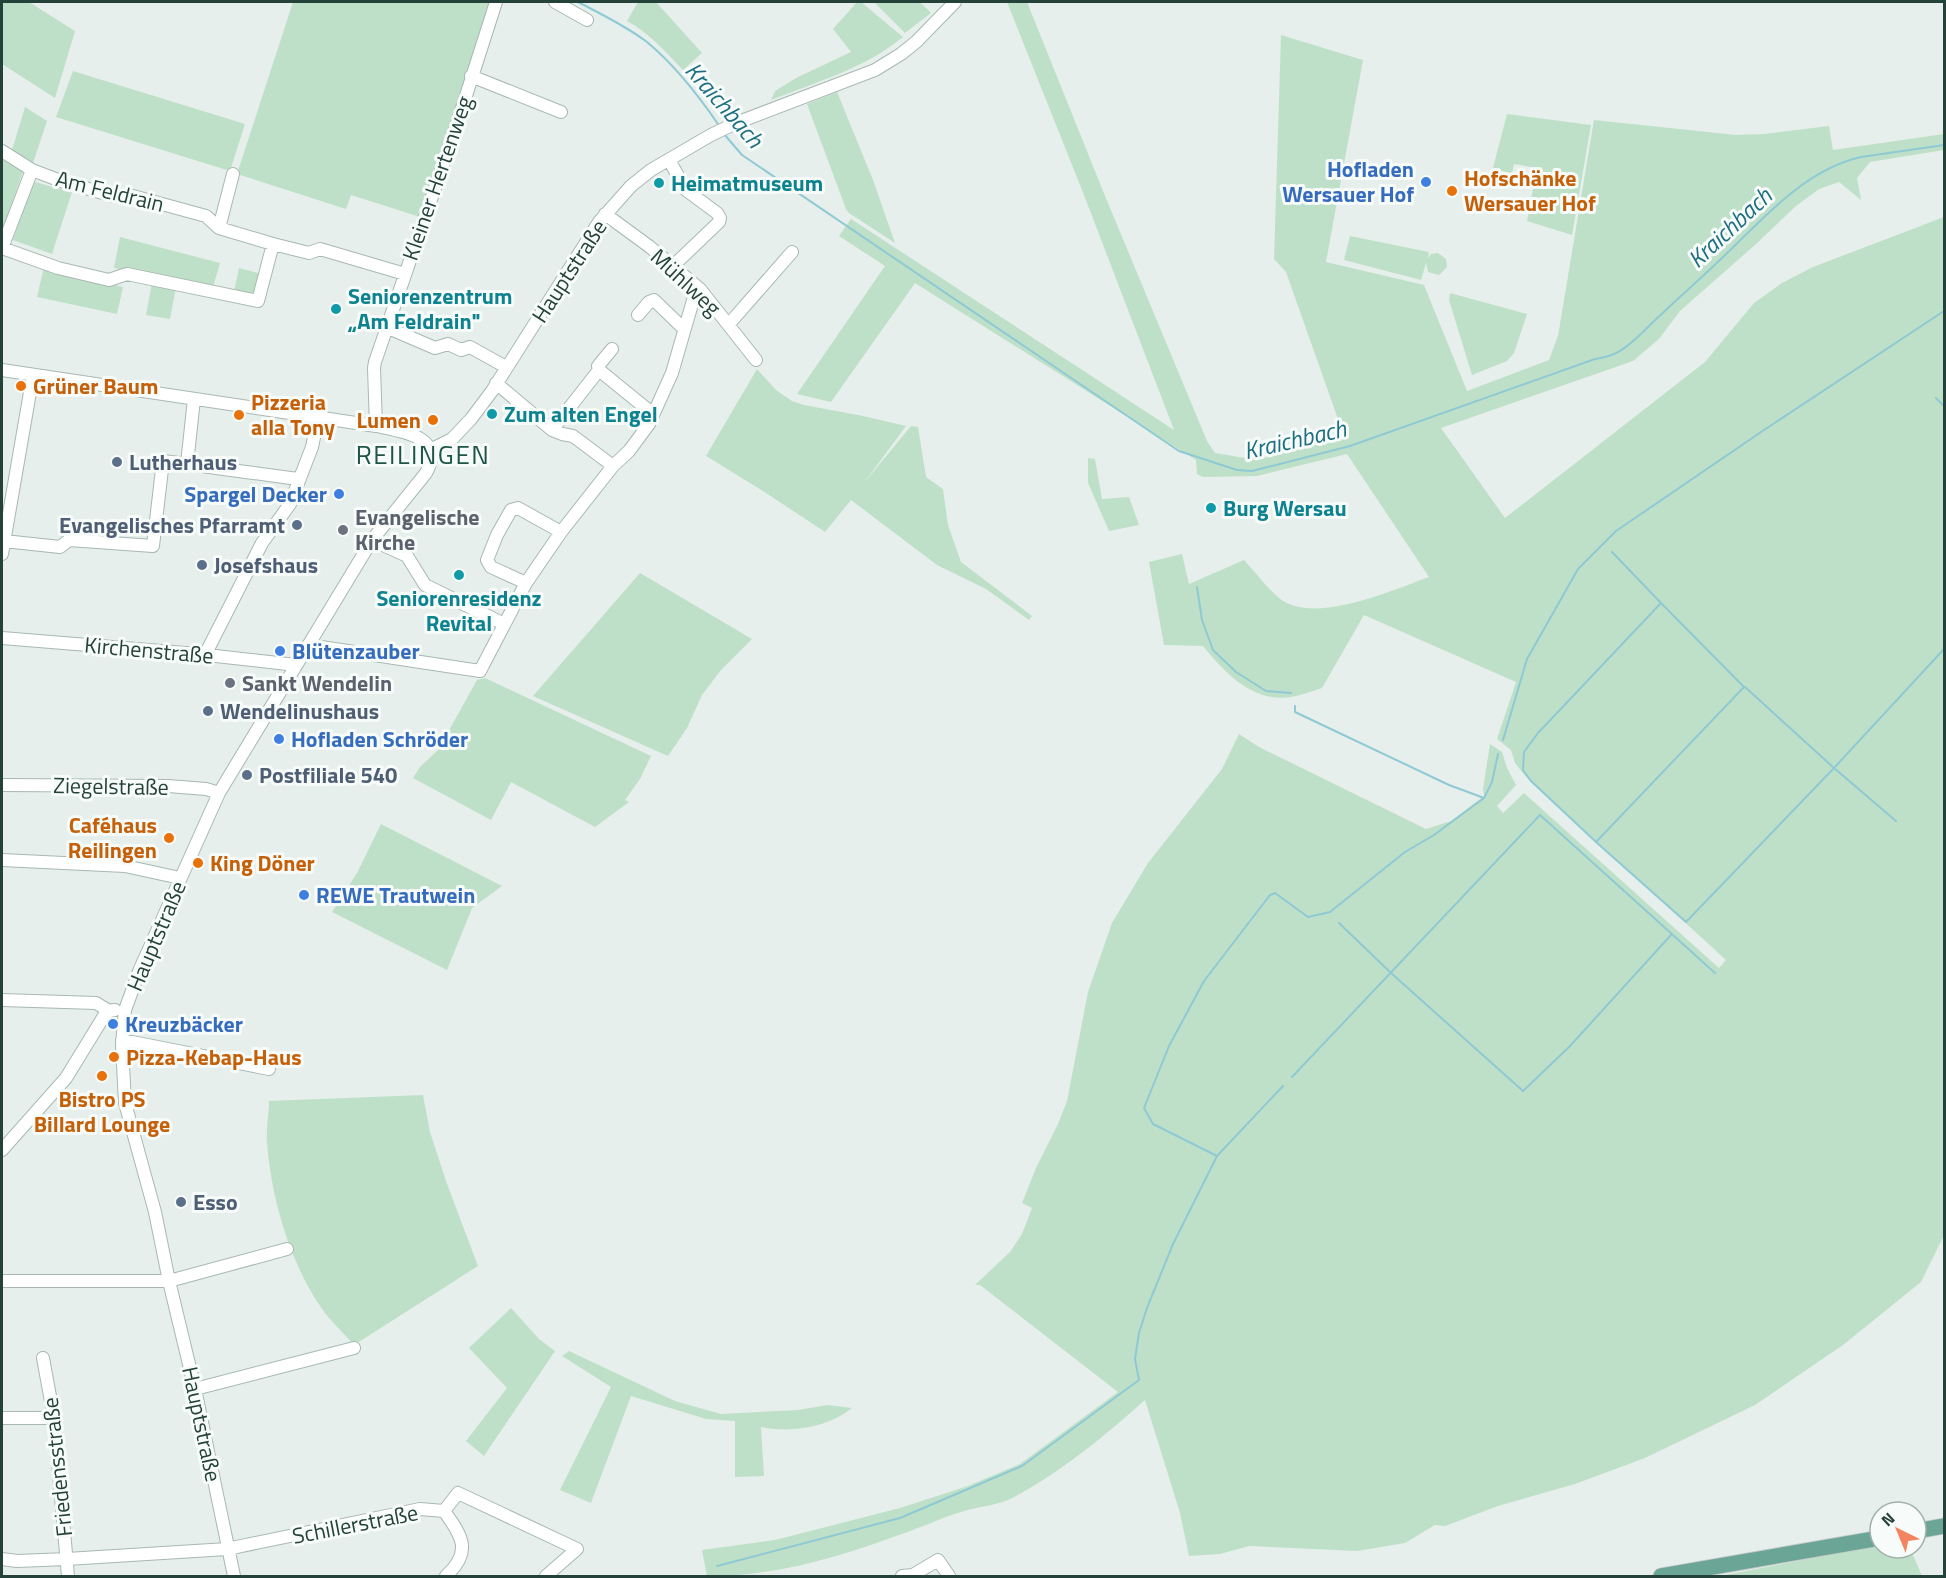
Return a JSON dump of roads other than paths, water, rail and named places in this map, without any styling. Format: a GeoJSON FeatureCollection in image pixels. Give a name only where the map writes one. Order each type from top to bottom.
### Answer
{"type":"FeatureCollection","features":[{"type":"Feature","properties":{"kind":"main road"},"geometry":{"type":"LineString","coordinates":[[1928,1529],[1944,1526]]}},
{"type":"Feature","properties":{"kind":"main road"},"geometry":{"type":"LineString","coordinates":[[1661,1576],[1868,1540]]}},
{"type":"Feature","properties":{"kind":"street","name":"Kleiner Hertenweg"},"geometry":{"type":"LineString","coordinates":[[376,426],[374,368],[386,327],[456,127],[495,2]]}},
{"type":"Feature","properties":{"kind":"street"},"geometry":{"type":"LineString","coordinates":[[555,2],[587,20]]}},
{"type":"Feature","properties":{"kind":"street","name":"Hauptstraße"},"geometry":{"type":"LineString","coordinates":[[234,1576],[155,1212],[125,1103],[122,1040],[125,1010],[140,969],[219,793],[372,540],[426,473],[431,464],[430,450],[452,439],[471,419],[605,214],[631,186],[651,170],[735,123],[875,70],[916,42],[955,2]]}},
{"type":"Feature","properties":{"kind":"street"},"geometry":{"type":"LineString","coordinates":[[471,76],[561,112]]}},
{"type":"Feature","properties":{"kind":"street","name":"Am Feldrain"},"geometry":{"type":"LineString","coordinates":[[2,151],[32,170],[61,182],[113,196],[129,195],[206,216],[219,228],[273,244],[309,253],[320,249],[405,274]]}},
{"type":"Feature","properties":{"kind":"street"},"geometry":{"type":"LineString","coordinates":[[669,160],[686,190],[717,213],[720,218],[719,222],[673,266]]}},
{"type":"Feature","properties":{"kind":"street"},"geometry":{"type":"LineString","coordinates":[[32,170],[2,248],[58,268],[109,280],[127,274],[258,301],[273,244]]}},
{"type":"Feature","properties":{"kind":"street"},"geometry":{"type":"LineString","coordinates":[[219,228],[233,174]]}},
{"type":"Feature","properties":{"kind":"street","name":"Mühlweg"},"geometry":{"type":"LineString","coordinates":[[605,214],[700,289],[756,360]]}},
{"type":"Feature","properties":{"kind":"street"},"geometry":{"type":"LineString","coordinates":[[729,324],[792,252]]}},
{"type":"Feature","properties":{"kind":"street"},"geometry":{"type":"LineString","coordinates":[[308,645],[480,671],[526,583],[561,532],[649,424],[672,373],[694,297],[700,289]]}},
{"type":"Feature","properties":{"kind":"street"},"geometry":{"type":"LineString","coordinates":[[638,315],[649,302],[654,300],[684,328]]}},
{"type":"Feature","properties":{"kind":"street"},"geometry":{"type":"LineString","coordinates":[[386,327],[435,348],[448,344],[461,350],[470,347],[506,367]]}},
{"type":"Feature","properties":{"kind":"street"},"geometry":{"type":"LineString","coordinates":[[552,430],[599,370],[598,366],[612,349]]}},
{"type":"Feature","properties":{"kind":"street"},"geometry":{"type":"LineString","coordinates":[[2,370],[376,426],[413,435],[427,443],[430,450]]}},
{"type":"Feature","properties":{"kind":"street"},"geometry":{"type":"LineString","coordinates":[[599,370],[653,414]]}},
{"type":"Feature","properties":{"kind":"street"},"geometry":{"type":"LineString","coordinates":[[2,554],[6,499],[33,375]]}},
{"type":"Feature","properties":{"kind":"street"},"geometry":{"type":"LineString","coordinates":[[496,383],[552,430],[573,436],[613,466]]}},
{"type":"Feature","properties":{"kind":"street"},"geometry":{"type":"LineString","coordinates":[[187,464],[194,399]]}},
{"type":"Feature","properties":{"kind":"street"},"geometry":{"type":"LineString","coordinates":[[205,655],[262,543],[290,504],[312,447],[318,418]]}},
{"type":"Feature","properties":{"kind":"street"},"geometry":{"type":"LineString","coordinates":[[4,541],[60,547],[69,540],[153,546],[163,461],[298,479]]}},
{"type":"Feature","properties":{"kind":"street"},"geometry":{"type":"LineString","coordinates":[[526,583],[491,567],[487,560],[497,535],[511,510],[518,508],[561,532]]}},
{"type":"Feature","properties":{"kind":"street"},"geometry":{"type":"LineString","coordinates":[[372,540],[407,556],[425,585],[504,624]]}},
{"type":"Feature","properties":{"kind":"street","name":"Kirchenstraße"},"geometry":{"type":"LineString","coordinates":[[2,638],[296,665]]}},
{"type":"Feature","properties":{"kind":"street","name":"Ziegelstraße"},"geometry":{"type":"LineString","coordinates":[[2,785],[168,786],[207,789],[219,793]]}},
{"type":"Feature","properties":{"kind":"street"},"geometry":{"type":"LineString","coordinates":[[2,860],[125,866],[180,879]]}},
{"type":"Feature","properties":{"kind":"street"},"geometry":{"type":"LineString","coordinates":[[2,1000],[96,1003],[109,1011],[125,1010]]}},
{"type":"Feature","properties":{"kind":"street"},"geometry":{"type":"LineString","coordinates":[[2,1149],[66,1078],[109,1011]]}},
{"type":"Feature","properties":{"kind":"street"},"geometry":{"type":"LineString","coordinates":[[122,1040],[269,1069]]}},
{"type":"Feature","properties":{"kind":"street"},"geometry":{"type":"LineString","coordinates":[[2,1281],[169,1281],[287,1249]]}},
{"type":"Feature","properties":{"kind":"street"},"geometry":{"type":"LineString","coordinates":[[195,1389],[354,1348]]}},
{"type":"Feature","properties":{"kind":"street","name":"Friedensstraße"},"geometry":{"type":"LineString","coordinates":[[43,1358],[54,1418],[68,1576]]}},
{"type":"Feature","properties":{"kind":"street"},"geometry":{"type":"LineString","coordinates":[[2,1418],[54,1418]]}},
{"type":"Feature","properties":{"kind":"street"},"geometry":{"type":"LineString","coordinates":[[444,1511],[458,1493],[577,1549],[546,1576]]}},
{"type":"Feature","properties":{"kind":"street","name":"Schillerstraße"},"geometry":{"type":"LineString","coordinates":[[2,1559],[17,1561],[67,1559],[227,1549],[420,1509],[444,1511],[457,1528],[463,1549],[457,1566],[446,1576]]}},
{"type":"Feature","properties":{"kind":"street"},"geometry":{"type":"LineString","coordinates":[[911,1576],[938,1560],[945,1575]]}},
{"type":"Feature","properties":{"kind":"waterway","name":"Kraichbach"},"geometry":{"type":"LineString","coordinates":[[578,2],[631,31],[658,51],[704,104],[720,127]]}},
{"type":"Feature","properties":{"kind":"waterway","name":"Kraichbach"},"geometry":{"type":"LineString","coordinates":[[724,134],[742,155],[1179,451],[1237,470],[1252,471],[1350,446],[1615,353],[1642,333],[1769,212],[1803,184],[1840,163],[1861,157],[1944,145]]}},
{"type":"Feature","properties":{"kind":"waterway"},"geometry":{"type":"LineString","coordinates":[[1503,740],[1527,659],[1578,569],[1616,531],[1944,311]]}},
{"type":"Feature","properties":{"kind":"waterway"},"geometry":{"type":"LineString","coordinates":[[1936,398],[1944,406]]}},
{"type":"Feature","properties":{"kind":"waterway"},"geometry":{"type":"LineString","coordinates":[[1612,552],[1661,603]]}},
{"type":"Feature","properties":{"kind":"waterway"},"geometry":{"type":"LineString","coordinates":[[1197,587],[1202,620],[1213,650],[1236,672],[1266,691],[1291,693]]}},
{"type":"Feature","properties":{"kind":"waterway"},"geometry":{"type":"LineString","coordinates":[[1596,842],[1744,687],[1661,603],[1538,733],[1524,752],[1523,770],[1531,781],[1596,842],[1686,922],[1834,768],[1896,821]]}},
{"type":"Feature","properties":{"kind":"waterway"},"geometry":{"type":"LineString","coordinates":[[1745,687],[1834,768],[1944,649]]}},
{"type":"Feature","properties":{"kind":"waterway"},"geometry":{"type":"LineString","coordinates":[[1295,706],[1295,712],[1449,785],[1484,798],[1492,782],[1498,754]]}},
{"type":"Feature","properties":{"kind":"waterway"},"geometry":{"type":"LineString","coordinates":[[1283,1086],[1217,1156],[1153,1124],[1144,1108],[1169,1046],[1204,981],[1270,895],[1275,893],[1308,917],[1330,912],[1405,852],[1434,835],[1484,798]]}},
{"type":"Feature","properties":{"kind":"waterway"},"geometry":{"type":"LineString","coordinates":[[1292,1077],[1540,815],[1715,973]]}},
{"type":"Feature","properties":{"kind":"waterway"},"geometry":{"type":"LineString","coordinates":[[1339,923],[1391,973],[1523,1091],[1570,1046],[1671,935]]}},
{"type":"Feature","properties":{"kind":"waterway"},"geometry":{"type":"LineString","coordinates":[[717,1566],[900,1518],[1022,1466],[1139,1380],[1135,1359],[1139,1333],[1147,1308],[1173,1244],[1217,1156]]}},
{"type":"Feature","properties":{"kind":"place","name":"Hofladen Wersauer Hof"},"geometry":{"type":"Point","coordinates":[1426,182]}},
{"type":"Feature","properties":{"kind":"place","name":"Heimatmuseum"},"geometry":{"type":"Point","coordinates":[659,183]}},
{"type":"Feature","properties":{"kind":"place","name":"Hofschänke Wersauer Hof"},"geometry":{"type":"Point","coordinates":[1452,191]}},
{"type":"Feature","properties":{"kind":"place","name":"Seniorenzentrum „Am Feldrain\""},"geometry":{"type":"Point","coordinates":[336,309]}},
{"type":"Feature","properties":{"kind":"place","name":"Grüner Baum"},"geometry":{"type":"Point","coordinates":[21,386]}},
{"type":"Feature","properties":{"kind":"place","name":"Zum alten Engel"},"geometry":{"type":"Point","coordinates":[492,414]}},
{"type":"Feature","properties":{"kind":"place","name":"Pizzeria alla Tony"},"geometry":{"type":"Point","coordinates":[239,415]}},
{"type":"Feature","properties":{"kind":"place","name":"Lumen"},"geometry":{"type":"Point","coordinates":[433,420]}},
{"type":"Feature","properties":{"kind":"place","name":"Lutherhaus"},"geometry":{"type":"Point","coordinates":[117,462]}},
{"type":"Feature","properties":{"kind":"place","name":"Spargel Decker"},"geometry":{"type":"Point","coordinates":[339,494]}},
{"type":"Feature","properties":{"kind":"place","name":"Burg Wersau"},"geometry":{"type":"Point","coordinates":[1211,508]}},
{"type":"Feature","properties":{"kind":"place","name":"Evangelisches Pfarramt"},"geometry":{"type":"Point","coordinates":[297,525]}},
{"type":"Feature","properties":{"kind":"place","name":"Evangelische Kirche"},"geometry":{"type":"Point","coordinates":[343,530]}},
{"type":"Feature","properties":{"kind":"place","name":"Josefshaus"},"geometry":{"type":"Point","coordinates":[202,565]}},
{"type":"Feature","properties":{"kind":"place","name":"Seniorenresidenz Revital"},"geometry":{"type":"Point","coordinates":[459,575]}},
{"type":"Feature","properties":{"kind":"place","name":"Blütenzauber"},"geometry":{"type":"Point","coordinates":[280,651]}},
{"type":"Feature","properties":{"kind":"place","name":"Sankt Wendelin"},"geometry":{"type":"Point","coordinates":[230,683]}},
{"type":"Feature","properties":{"kind":"place","name":"Wendelinushaus"},"geometry":{"type":"Point","coordinates":[208,711]}},
{"type":"Feature","properties":{"kind":"place","name":"Hofladen Schröder"},"geometry":{"type":"Point","coordinates":[279,739]}},
{"type":"Feature","properties":{"kind":"place","name":"Postfiliale 540"},"geometry":{"type":"Point","coordinates":[247,775]}},
{"type":"Feature","properties":{"kind":"place","name":"Caféhaus Reilingen"},"geometry":{"type":"Point","coordinates":[169,838]}},
{"type":"Feature","properties":{"kind":"place","name":"King Döner"},"geometry":{"type":"Point","coordinates":[198,863]}},
{"type":"Feature","properties":{"kind":"place","name":"REWE Trautwein"},"geometry":{"type":"Point","coordinates":[304,895]}},
{"type":"Feature","properties":{"kind":"place","name":"Kreuzbäcker"},"geometry":{"type":"Point","coordinates":[113,1024]}},
{"type":"Feature","properties":{"kind":"place","name":"Pizza-Kebap-Haus"},"geometry":{"type":"Point","coordinates":[114,1057]}},
{"type":"Feature","properties":{"kind":"place","name":"Bistro PS Billard Lounge"},"geometry":{"type":"Point","coordinates":[102,1076]}},
{"type":"Feature","properties":{"kind":"place","name":"Esso"},"geometry":{"type":"Point","coordinates":[181,1202]}},
{"type":"Feature","properties":{"kind":"district","name":"REILINGEN"},"geometry":{"type":"Point","coordinates":[423,455]}}]}
